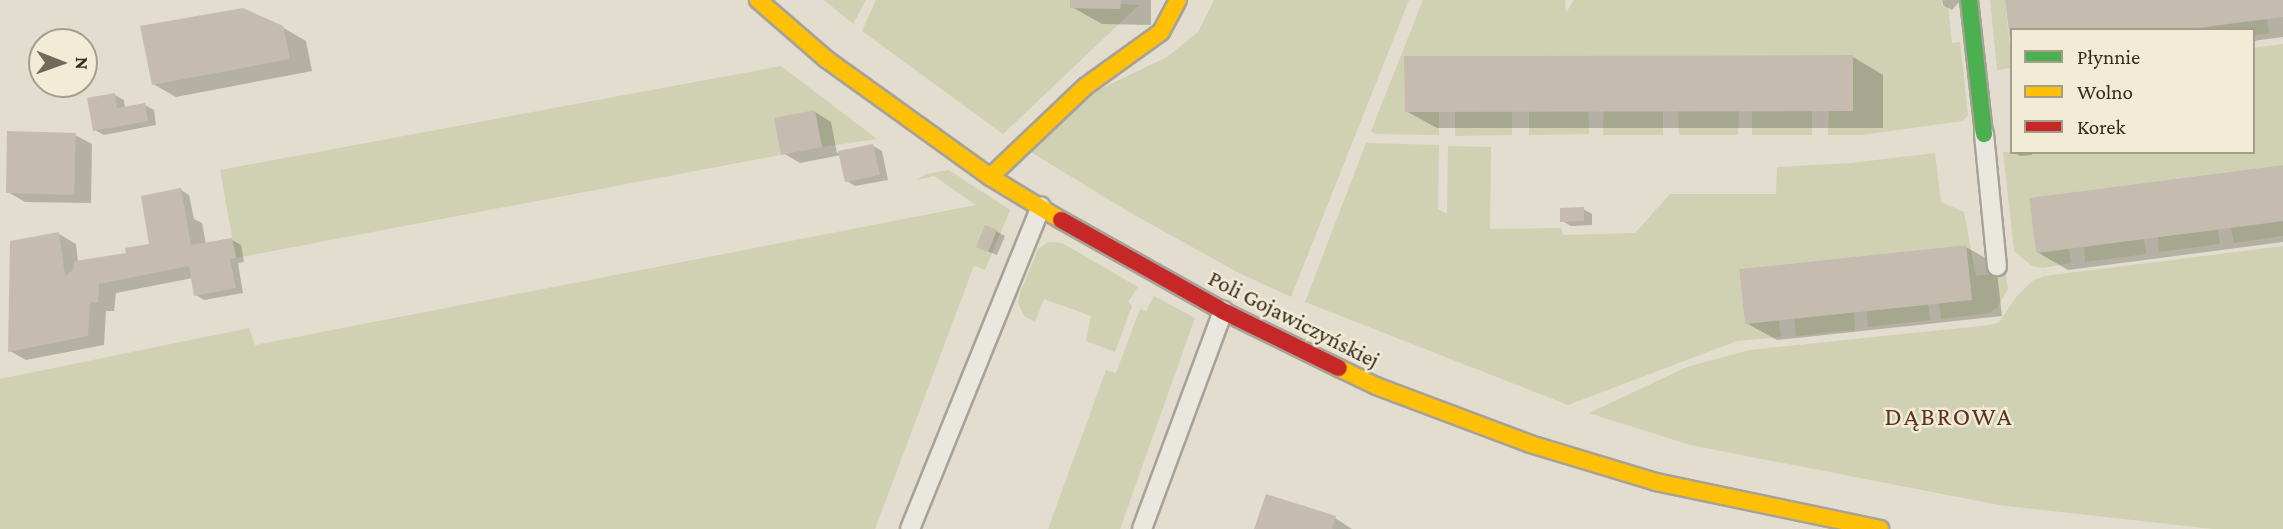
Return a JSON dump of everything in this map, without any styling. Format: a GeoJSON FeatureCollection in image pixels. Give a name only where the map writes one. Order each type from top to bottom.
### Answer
{"type":"FeatureCollection","features":[{"type":"Feature","properties":{"kind":"street","name":"Poli Gojawiczyńskiej"},"geometry":{"type":"LineString","coordinates":[[758,0],[826,59],[990,177],[1223,311],[1376,386],[1530,443],[1656,482],[1880,529]]}},
{"type":"Feature","properties":{"kind":"street"},"geometry":{"type":"LineString","coordinates":[[990,177],[1086,86],[1161,32],[1178,0]]}},
{"type":"Feature","properties":{"kind":"street"},"geometry":{"type":"LineString","coordinates":[[1969,0],[1984,134]]}},
{"type":"Feature","properties":{"kind":"lane"},"geometry":{"type":"LineString","coordinates":[[1984,134],[1997,267]]}},
{"type":"Feature","properties":{"kind":"lane"},"geometry":{"type":"LineString","coordinates":[[910,529],[1041,207]]}},
{"type":"Feature","properties":{"kind":"lane"},"geometry":{"type":"LineString","coordinates":[[1142,529],[1223,311]]}},
{"type":"Feature","properties":{"kind":"green space"},"geometry":{"type":"Polygon","coordinates":[[[824,0],[866,0],[853,24],[824,0]]]}},
{"type":"Feature","properties":{"kind":"green space"},"geometry":{"type":"Polygon","coordinates":[[[876,0],[1070,0],[1070,8],[1120,9],[1121,4],[1139,5],[1003,134],[862,31],[876,0]]]}},
{"type":"Feature","properties":{"kind":"green space"},"geometry":{"type":"Polygon","coordinates":[[[1214,0],[1409,0],[1291,297],[1237,272],[1129,212],[1026,149],[1077,100],[1167,57],[1198,32],[1214,0]]]}},
{"type":"Feature","properties":{"kind":"green space"},"geometry":{"type":"Polygon","coordinates":[[[1423,0],[1565,0],[1566,13],[1574,0],[1941,0],[1942,6],[1948,5],[1952,43],[1960,42],[1968,115],[1963,121],[1861,135],[1828,135],[1829,111],[1853,111],[1853,55],[1405,56],[1405,111],[1439,111],[1439,135],[1375,134],[1371,131],[1423,0]]]}},
{"type":"Feature","properties":{"kind":"green space"},"geometry":{"type":"Polygon","coordinates":[[[1990,0],[2005,0],[2010,68],[1997,70],[1990,0]]]}},
{"type":"Feature","properties":{"kind":"green space"},"geometry":{"type":"Polygon","coordinates":[[[2267,19],[2269,33],[2255,36],[2255,28],[2207,26],[2267,19]]]}},
{"type":"Feature","properties":{"kind":"green space"},"geometry":{"type":"Polygon","coordinates":[[[2283,44],[2283,165],[2029,198],[2036,253],[2069,249],[2071,263],[2043,268],[2032,266],[2014,251],[2003,152],[2255,154],[2255,48],[2283,44]]]}},
{"type":"Feature","properties":{"kind":"green space"},"geometry":{"type":"Polygon","coordinates":[[[781,66],[877,139],[822,147],[236,258],[220,170],[781,66]]]}},
{"type":"Feature","properties":{"kind":"green space"},"geometry":{"type":"Polygon","coordinates":[[[1455,111],[1512,111],[1512,135],[1455,136],[1455,111]]]}},
{"type":"Feature","properties":{"kind":"green space"},"geometry":{"type":"Polygon","coordinates":[[[1529,111],[1588,111],[1589,134],[1529,135],[1529,111]]]}},
{"type":"Feature","properties":{"kind":"green space"},"geometry":{"type":"Polygon","coordinates":[[[1604,111],[1663,111],[1663,135],[1603,135],[1604,111]]]}},
{"type":"Feature","properties":{"kind":"green space"},"geometry":{"type":"Polygon","coordinates":[[[1678,111],[1739,111],[1738,135],[1679,135],[1678,111]]]}},
{"type":"Feature","properties":{"kind":"green space"},"geometry":{"type":"Polygon","coordinates":[[[1752,111],[1812,111],[1812,135],[1752,135],[1752,111]]]}},
{"type":"Feature","properties":{"kind":"green space"},"geometry":{"type":"Polygon","coordinates":[[[1366,143],[1439,145],[1438,209],[1447,214],[1448,146],[1491,147],[1490,229],[1561,228],[1563,235],[1635,233],[1670,194],[1776,194],[1777,167],[1851,163],[1935,153],[1941,202],[1964,212],[1976,276],[2006,273],[2008,289],[1997,308],[1989,313],[1941,319],[1939,303],[1972,299],[1966,245],[1739,269],[1745,323],[1779,320],[1781,337],[1737,341],[1568,405],[1305,302],[1366,143]]]}},
{"type":"Feature","properties":{"kind":"green space"},"geometry":{"type":"Polygon","coordinates":[[[949,170],[1010,210],[985,270],[974,266],[875,529],[0,529],[0,379],[249,328],[255,345],[976,205],[934,176],[917,180],[926,174],[949,170]]]}},
{"type":"Feature","properties":{"kind":"green space"},"geometry":{"type":"Polygon","coordinates":[[[2283,221],[2283,236],[2234,243],[2231,228],[2283,221]]]}},
{"type":"Feature","properties":{"kind":"green space"},"geometry":{"type":"Polygon","coordinates":[[[2218,230],[2220,244],[2159,252],[2158,237],[2218,230]]]}},
{"type":"Feature","properties":{"kind":"green space"},"geometry":{"type":"Polygon","coordinates":[[[2144,239],[2146,254],[2085,262],[2084,247],[2144,239]]]}},
{"type":"Feature","properties":{"kind":"green space"},"geometry":{"type":"Polygon","coordinates":[[[1048,242],[1062,243],[1138,287],[1128,302],[1132,306],[1115,352],[1086,341],[1091,316],[1044,299],[1035,322],[1024,316],[1018,303],[1020,293],[1038,249],[1048,242]]]}},
{"type":"Feature","properties":{"kind":"green space"},"geometry":{"type":"Polygon","coordinates":[[[2283,246],[2283,529],[2213,529],[1999,505],[1690,445],[1589,413],[1687,367],[1749,350],[1990,325],[1999,322],[2017,296],[2032,281],[2044,276],[2283,246]]]}},
{"type":"Feature","properties":{"kind":"green space"},"geometry":{"type":"Polygon","coordinates":[[[1154,296],[1195,318],[1120,529],[1048,529],[1106,370],[1116,373],[1140,309],[1146,311],[1154,296]]]}},
{"type":"Feature","properties":{"kind":"green space"},"geometry":{"type":"Polygon","coordinates":[[[1928,304],[1930,320],[1868,327],[1867,311],[1928,304]]]}},
{"type":"Feature","properties":{"kind":"green space"},"geometry":{"type":"Polygon","coordinates":[[[1854,312],[1855,330],[1796,336],[1794,318],[1854,312]]]}},
{"type":"Feature","properties":{"kind":"building"},"geometry":{"type":"Polygon","coordinates":[[[1070,0],[1121,0],[1120,9],[1070,8],[1070,0]]]}},
{"type":"Feature","properties":{"kind":"building"},"geometry":{"type":"Polygon","coordinates":[[[2005,0],[2283,0],[2283,17],[2197,28],[2010,28],[2010,39],[2005,0]]]}},
{"type":"Feature","properties":{"kind":"building"},"geometry":{"type":"Polygon","coordinates":[[[243,8],[283,26],[290,59],[152,85],[140,26],[243,8]]]}},
{"type":"Feature","properties":{"kind":"building"},"geometry":{"type":"Polygon","coordinates":[[[1853,55],[1853,111],[1405,112],[1404,56],[1853,55]]]}},
{"type":"Feature","properties":{"kind":"building"},"geometry":{"type":"Polygon","coordinates":[[[115,93],[117,108],[145,103],[148,121],[93,131],[87,98],[115,93]]]}},
{"type":"Feature","properties":{"kind":"building"},"geometry":{"type":"Polygon","coordinates":[[[815,110],[822,147],[781,155],[774,118],[815,110]]]}},
{"type":"Feature","properties":{"kind":"building"},"geometry":{"type":"Polygon","coordinates":[[[7,131],[76,133],[74,195],[6,193],[7,131]]]}},
{"type":"Feature","properties":{"kind":"building"},"geometry":{"type":"Polygon","coordinates":[[[873,144],[880,175],[845,182],[838,151],[873,144]]]}},
{"type":"Feature","properties":{"kind":"building"},"geometry":{"type":"Polygon","coordinates":[[[2283,165],[2283,221],[2036,253],[2029,198],[2283,165]]]}},
{"type":"Feature","properties":{"kind":"building"},"geometry":{"type":"Polygon","coordinates":[[[181,188],[191,245],[232,238],[236,258],[230,259],[236,288],[194,296],[189,266],[99,284],[98,303],[90,302],[88,336],[8,352],[10,241],[59,232],[65,276],[73,270],[75,261],[126,253],[125,248],[149,244],[141,196],[181,188]]]}},
{"type":"Feature","properties":{"kind":"building"},"geometry":{"type":"Polygon","coordinates":[[[1584,207],[1584,221],[1560,222],[1560,208],[1584,207]]]}},
{"type":"Feature","properties":{"kind":"building"},"geometry":{"type":"Polygon","coordinates":[[[985,225],[997,230],[988,252],[976,247],[985,225]]]}},
{"type":"Feature","properties":{"kind":"building"},"geometry":{"type":"Polygon","coordinates":[[[1966,245],[1972,300],[1745,324],[1739,269],[1966,245]]]}},
{"type":"Feature","properties":{"kind":"building"},"geometry":{"type":"Polygon","coordinates":[[[1266,494],[1336,516],[1332,529],[1254,529],[1266,494]]]}},
{"type":"Feature","properties":{"kind":"traffic: fast"},"geometry":{"type":"LineString","coordinates":[[1969,0],[1984,134]]}},
{"type":"Feature","properties":{"kind":"traffic: slow"},"geometry":{"type":"LineString","coordinates":[[758,0],[826,59],[990,177],[1061,220]]}},
{"type":"Feature","properties":{"kind":"traffic: slow"},"geometry":{"type":"LineString","coordinates":[[990,177],[1086,86],[1161,32],[1178,0]]}},
{"type":"Feature","properties":{"kind":"traffic: slow"},"geometry":{"type":"LineString","coordinates":[[1339,368],[1376,386],[1530,444],[1656,482],[1880,529]]}},
{"type":"Feature","properties":{"kind":"traffic: jam"},"geometry":{"type":"LineString","coordinates":[[1061,220],[1223,311],[1339,368]]}},
{"type":"Feature","properties":{"kind":"district","name":"DĄBROWA"},"geometry":{"type":"Point","coordinates":[1949,417]}}]}
